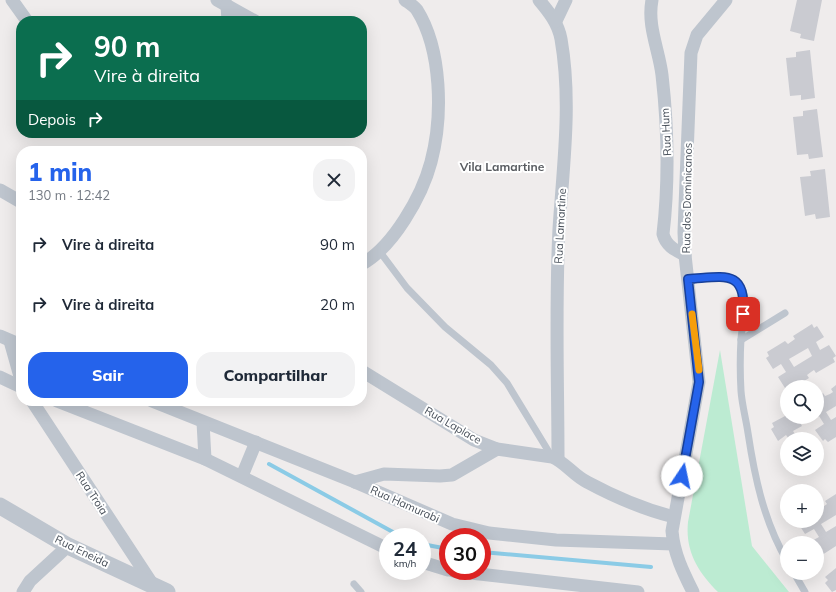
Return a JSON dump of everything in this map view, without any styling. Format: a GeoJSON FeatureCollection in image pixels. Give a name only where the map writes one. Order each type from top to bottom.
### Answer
{"type":"FeatureCollection","features":[{"type":"Feature","properties":{"kind":"street"},"geometry":{"type":"LineString","coordinates":[[12,0],[23,16]]}},
{"type":"Feature","properties":{"kind":"street"},"geometry":{"type":"LineString","coordinates":[[367,261],[380,252],[406,217],[417,197],[431,162],[435,137],[437,115],[436,64],[430,42],[416,9],[405,0]]}},
{"type":"Feature","properties":{"kind":"street","name":"Rua Lamartine"},"geometry":{"type":"LineString","coordinates":[[539,0],[556,21],[561,37],[565,64],[566,121],[558,261],[555,458]]}},
{"type":"Feature","properties":{"kind":"street"},"geometry":{"type":"LineString","coordinates":[[556,21],[566,0]]}},
{"type":"Feature","properties":{"kind":"street","name":"Rua Hum"},"geometry":{"type":"LineString","coordinates":[[652,0],[651,21],[662,74],[667,140],[668,196],[663,234],[664,239],[671,247],[685,255]]}},
{"type":"Feature","properties":{"kind":"street","name":"Rua dos Dominicanos"},"geometry":{"type":"LineString","coordinates":[[693,592],[677,558],[673,544],[674,516],[699,382],[685,255],[684,217],[691,53],[697,35],[726,0]]}},
{"type":"Feature","properties":{"kind":"street"},"geometry":{"type":"LineString","coordinates":[[222,3],[226,16]]}},
{"type":"Feature","properties":{"kind":"street"},"geometry":{"type":"LineString","coordinates":[[222,3],[247,16]]}},
{"type":"Feature","properties":{"kind":"street"},"geometry":{"type":"LineString","coordinates":[[0,190],[16,199]]}},
{"type":"Feature","properties":{"kind":"street"},"geometry":{"type":"LineString","coordinates":[[10,341],[16,362]]}},
{"type":"Feature","properties":{"kind":"street","name":"Rua Laplace"},"geometry":{"type":"LineString","coordinates":[[367,374],[474,440],[497,449],[555,458]]}},
{"type":"Feature","properties":{"kind":"street"},"geometry":{"type":"LineString","coordinates":[[0,377],[16,385]]}},
{"type":"Feature","properties":{"kind":"street","name":"Rua Troia"},"geometry":{"type":"LineString","coordinates":[[35,406],[160,589]]}},
{"type":"Feature","properties":{"kind":"street"},"geometry":{"type":"LineString","coordinates":[[70,406],[206,458],[379,544]]}},
{"type":"Feature","properties":{"kind":"street","name":"Rua Hamurabi"},"geometry":{"type":"LineString","coordinates":[[164,406],[355,482],[452,524],[489,533],[556,540],[673,544]]}},
{"type":"Feature","properties":{"kind":"street"},"geometry":{"type":"LineString","coordinates":[[203,422],[206,458]]}},
{"type":"Feature","properties":{"kind":"street"},"geometry":{"type":"LineString","coordinates":[[242,476],[256,442]]}},
{"type":"Feature","properties":{"kind":"street"},"geometry":{"type":"LineString","coordinates":[[355,482],[384,474],[452,475],[497,449]]}},
{"type":"Feature","properties":{"kind":"street"},"geometry":{"type":"LineString","coordinates":[[555,458],[572,473],[587,482],[659,513],[674,516]]}},
{"type":"Feature","properties":{"kind":"street","name":"Rua Eneida"},"geometry":{"type":"LineString","coordinates":[[0,506],[68,546],[160,589]]}},
{"type":"Feature","properties":{"kind":"street"},"geometry":{"type":"LineString","coordinates":[[23,592],[30,581],[68,546]]}},
{"type":"Feature","properties":{"kind":"street"},"geometry":{"type":"LineString","coordinates":[[491,575],[638,592]]}},
{"type":"Feature","properties":{"kind":"lane"},"geometry":{"type":"LineString","coordinates":[[380,252],[407,288],[446,327],[491,365],[507,383],[555,458]]}},
{"type":"Feature","properties":{"kind":"lane"},"geometry":{"type":"LineString","coordinates":[[688,279],[727,278],[739,284],[744,294],[741,340],[741,392],[757,484],[771,532],[780,548]]}},
{"type":"Feature","properties":{"kind":"lane"},"geometry":{"type":"LineString","coordinates":[[741,340],[785,313]]}},
{"type":"Feature","properties":{"kind":"lane"},"geometry":{"type":"LineString","coordinates":[[798,580],[805,592]]}},
{"type":"Feature","properties":{"kind":"lane"},"geometry":{"type":"LineString","coordinates":[[354,584],[361,592]]}},
{"type":"Feature","properties":{"kind":"green space"},"geometry":{"type":"Polygon","coordinates":[[[720,350],[752,546],[789,592],[718,592],[704,577],[691,552],[688,522],[720,350]]]}},
{"type":"Feature","properties":{"kind":"building"},"geometry":{"type":"Polygon","coordinates":[[[797,0],[822,0],[814,41],[800,38],[801,34],[790,31],[797,0]]]}},
{"type":"Feature","properties":{"kind":"building"},"geometry":{"type":"Polygon","coordinates":[[[810,50],[815,98],[801,100],[801,95],[790,96],[786,58],[796,57],[796,52],[810,50]]]}},
{"type":"Feature","properties":{"kind":"building"},"geometry":{"type":"Polygon","coordinates":[[[817,109],[823,157],[809,159],[808,154],[797,155],[793,117],[803,116],[803,111],[817,109]]]}},
{"type":"Feature","properties":{"kind":"building"},"geometry":{"type":"Polygon","coordinates":[[[825,169],[830,217],[816,219],[815,214],[805,216],[800,177],[811,176],[810,171],[825,169]]]}},
{"type":"Feature","properties":{"kind":"building"},"geometry":{"type":"Polygon","coordinates":[[[812,324],[814,328],[817,326],[824,337],[816,342],[820,350],[829,345],[836,356],[833,358],[835,362],[816,373],[814,370],[807,375],[809,378],[806,380],[780,380],[778,377],[786,372],[781,364],[773,369],[766,358],[769,356],[767,352],[785,341],[788,344],[795,339],[793,336],[812,324]],[[808,348],[789,359],[794,367],[812,356],[808,348]]]}},
{"type":"Feature","properties":{"kind":"building"},"geometry":{"type":"Polygon","coordinates":[[[836,385],[836,406],[826,412],[831,420],[836,417],[836,437],[828,442],[825,439],[824,440],[824,432],[816,432],[815,430],[824,424],[824,394],[825,396],[833,392],[831,389],[836,385]]]}},
{"type":"Feature","properties":{"kind":"building"},"geometry":{"type":"Polygon","coordinates":[[[780,419],[780,424],[801,424],[802,426],[794,432],[780,432],[780,440],[778,441],[771,429],[774,427],[772,423],[780,419]]]}},
{"type":"Feature","properties":{"kind":"building"},"geometry":{"type":"Polygon","coordinates":[[[836,494],[836,515],[824,522],[824,506],[827,504],[825,501],[836,494]]]}},
{"type":"Feature","properties":{"kind":"building"},"geometry":{"type":"Polygon","coordinates":[[[836,526],[836,546],[824,554],[824,536],[818,536],[814,529],[805,534],[801,528],[824,528],[826,532],[836,526]]]}},
{"type":"Feature","properties":{"kind":"building"},"geometry":{"type":"Polygon","coordinates":[[[836,568],[836,590],[832,592],[825,583],[828,580],[825,577],[836,568]]]}},
{"type":"Feature","properties":{"kind":"waterway"},"geometry":{"type":"LineString","coordinates":[[269,464],[386,528]]}},
{"type":"Feature","properties":{"kind":"waterway"},"geometry":{"type":"LineString","coordinates":[[431,546],[439,547]]}},
{"type":"Feature","properties":{"kind":"waterway"},"geometry":{"type":"LineString","coordinates":[[491,553],[651,567]]}},
{"type":"Feature","properties":{"kind":"slow traffic"},"geometry":{"type":"LineString","coordinates":[[692,314],[699,370]]}},
{"type":"Feature","properties":{"kind":"district","name":"Vila Lamartine"},"geometry":{"type":"Point","coordinates":[502,166]}},
{"type":"Feature","properties":{"kind":"route"},"geometry":{"type":"LineString","coordinates":[[682,476],[699,382],[699,369],[688,279],[727,278],[736,281],[742,288],[744,294],[743,314]]}}]}
